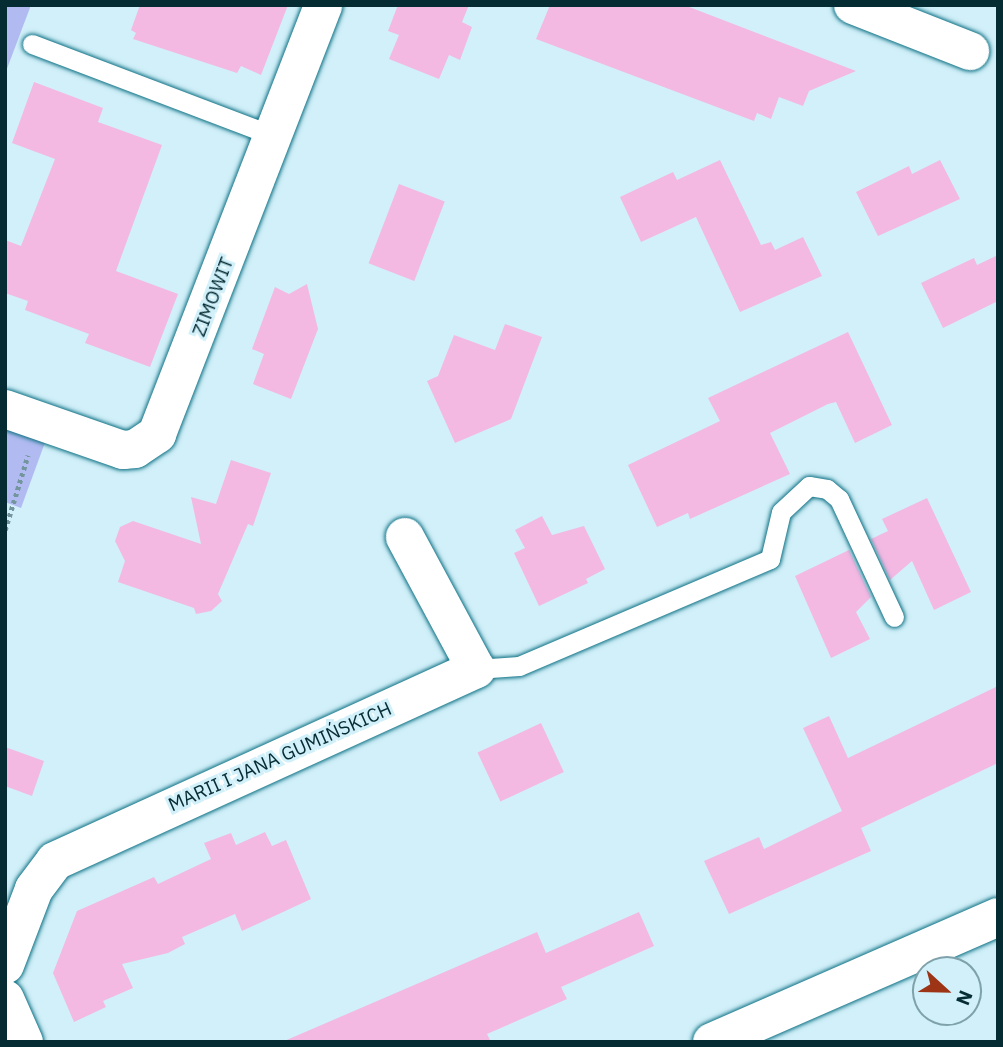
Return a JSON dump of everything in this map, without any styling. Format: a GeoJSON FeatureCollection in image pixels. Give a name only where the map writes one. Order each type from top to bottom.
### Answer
{"type":"FeatureCollection","features":[{"type":"Feature","properties":{"kind":"street","name":"ZIMOWIT"},"geometry":{"type":"LineString","coordinates":[[22,415],[123,450],[135,449],[157,434],[323,5]]}},
{"type":"Feature","properties":{"kind":"street"},"geometry":{"type":"LineString","coordinates":[[853,5],[970,51]]}},
{"type":"Feature","properties":{"kind":"street"},"geometry":{"type":"LineString","coordinates":[[405,537],[476,669]]}},
{"type":"Feature","properties":{"kind":"street","name":"MARII I JANA GUMIŃSKICH"},"geometry":{"type":"LineString","coordinates":[[5,965],[33,889],[55,861],[476,669]]}},
{"type":"Feature","properties":{"kind":"street"},"geometry":{"type":"LineString","coordinates":[[712,1042],[998,917]]}},
{"type":"Feature","properties":{"kind":"street"},"geometry":{"type":"LineString","coordinates":[[5,999],[24,1042]]}},
{"type":"Feature","properties":{"kind":"lane"},"geometry":{"type":"LineString","coordinates":[[32,44],[274,136]]}},
{"type":"Feature","properties":{"kind":"lane"},"geometry":{"type":"LineString","coordinates":[[476,669],[519,666],[770,559],[781,512],[809,486],[827,489],[839,499],[894,617]]}},
{"type":"Feature","properties":{"kind":"path"},"geometry":{"type":"LineString","coordinates":[[5,530],[22,415]]}},
{"type":"Feature","properties":{"kind":"shaded area"},"geometry":{"type":"Polygon","coordinates":[[[5,5],[31,5],[5,74],[5,5]]]}},
{"type":"Feature","properties":{"kind":"shaded area"},"geometry":{"type":"Polygon","coordinates":[[[5,421],[47,437],[21,508],[5,502],[5,421]]]}},
{"type":"Feature","properties":{"kind":"building"},"geometry":{"type":"Polygon","coordinates":[[[140,5],[288,5],[261,75],[241,66],[237,73],[133,39],[136,33],[131,30],[140,5]]]}},
{"type":"Feature","properties":{"kind":"building"},"geometry":{"type":"Polygon","coordinates":[[[398,5],[469,5],[462,22],[472,27],[460,60],[449,55],[439,79],[389,59],[399,35],[388,31],[398,5]]]}},
{"type":"Feature","properties":{"kind":"building"},"geometry":{"type":"Polygon","coordinates":[[[550,5],[684,5],[856,71],[809,91],[803,106],[779,97],[771,119],[757,113],[754,121],[536,39],[550,5]]]}},
{"type":"Feature","properties":{"kind":"building"},"geometry":{"type":"Polygon","coordinates":[[[34,82],[103,108],[98,122],[162,145],[116,271],[178,294],[150,367],[85,343],[89,334],[25,310],[28,301],[5,293],[5,240],[21,246],[55,159],[12,143],[34,82]]]}},
{"type":"Feature","properties":{"kind":"building"},"geometry":{"type":"Polygon","coordinates":[[[720,160],[761,245],[771,242],[775,250],[803,237],[822,276],[740,312],[696,217],[641,242],[620,197],[673,172],[677,180],[720,160]]]}},
{"type":"Feature","properties":{"kind":"building"},"geometry":{"type":"Polygon","coordinates":[[[940,160],[960,199],[878,236],[856,192],[909,166],[912,174],[940,160]]]}},
{"type":"Feature","properties":{"kind":"building"},"geometry":{"type":"Polygon","coordinates":[[[399,184],[445,202],[414,281],[369,263],[399,184]]]}},
{"type":"Feature","properties":{"kind":"building"},"geometry":{"type":"Polygon","coordinates":[[[998,255],[998,301],[943,328],[921,283],[974,258],[977,265],[998,255]]]}},
{"type":"Feature","properties":{"kind":"building"},"geometry":{"type":"Polygon","coordinates":[[[307,284],[318,329],[291,399],[253,384],[264,354],[252,349],[275,287],[289,294],[307,284]]]}},
{"type":"Feature","properties":{"kind":"building"},"geometry":{"type":"Polygon","coordinates":[[[505,324],[542,337],[511,419],[455,443],[427,381],[438,376],[454,335],[495,350],[505,324]]]}},
{"type":"Feature","properties":{"kind":"building"},"geometry":{"type":"Polygon","coordinates":[[[848,332],[892,425],[855,443],[836,402],[828,404],[770,433],[790,474],[690,519],[688,513],[657,527],[628,465],[720,421],[708,398],[848,332]]]}},
{"type":"Feature","properties":{"kind":"building"},"geometry":{"type":"Polygon","coordinates":[[[231,460],[271,473],[253,526],[248,524],[218,594],[222,601],[211,611],[196,614],[194,608],[118,582],[125,561],[115,541],[120,527],[133,521],[201,544],[191,497],[216,504],[231,460]]]}},
{"type":"Feature","properties":{"kind":"building"},"geometry":{"type":"Polygon","coordinates":[[[927,498],[971,592],[934,610],[912,561],[890,580],[871,539],[888,531],[882,519],[927,498]]]}},
{"type":"Feature","properties":{"kind":"building"},"geometry":{"type":"Polygon","coordinates":[[[542,516],[552,535],[584,526],[605,569],[586,579],[588,583],[539,606],[514,553],[525,548],[515,530],[542,516]]]}},
{"type":"Feature","properties":{"kind":"building"},"geometry":{"type":"Polygon","coordinates":[[[849,550],[871,597],[856,612],[870,639],[831,658],[795,576],[849,550]]]}},
{"type":"Feature","properties":{"kind":"building"},"geometry":{"type":"Polygon","coordinates":[[[998,686],[998,763],[861,828],[871,851],[729,914],[704,861],[759,837],[764,849],[842,811],[803,728],[829,716],[848,758],[998,686]]]}},
{"type":"Feature","properties":{"kind":"building"},"geometry":{"type":"Polygon","coordinates":[[[541,723],[564,772],[500,802],[478,753],[541,723]]]}},
{"type":"Feature","properties":{"kind":"building"},"geometry":{"type":"Polygon","coordinates":[[[5,747],[44,761],[32,796],[5,786],[5,747]]]}},
{"type":"Feature","properties":{"kind":"building"},"geometry":{"type":"Polygon","coordinates":[[[265,832],[272,846],[286,840],[311,899],[242,931],[235,914],[182,937],[185,944],[168,953],[122,964],[133,988],[103,1001],[106,1007],[74,1022],[53,973],[77,911],[154,877],[158,884],[211,859],[204,843],[231,833],[236,845],[265,832]]]}},
{"type":"Feature","properties":{"kind":"building"},"geometry":{"type":"Polygon","coordinates":[[[639,912],[654,946],[561,987],[567,999],[487,1034],[491,1042],[282,1042],[537,932],[546,953],[639,912]]]}}]}
